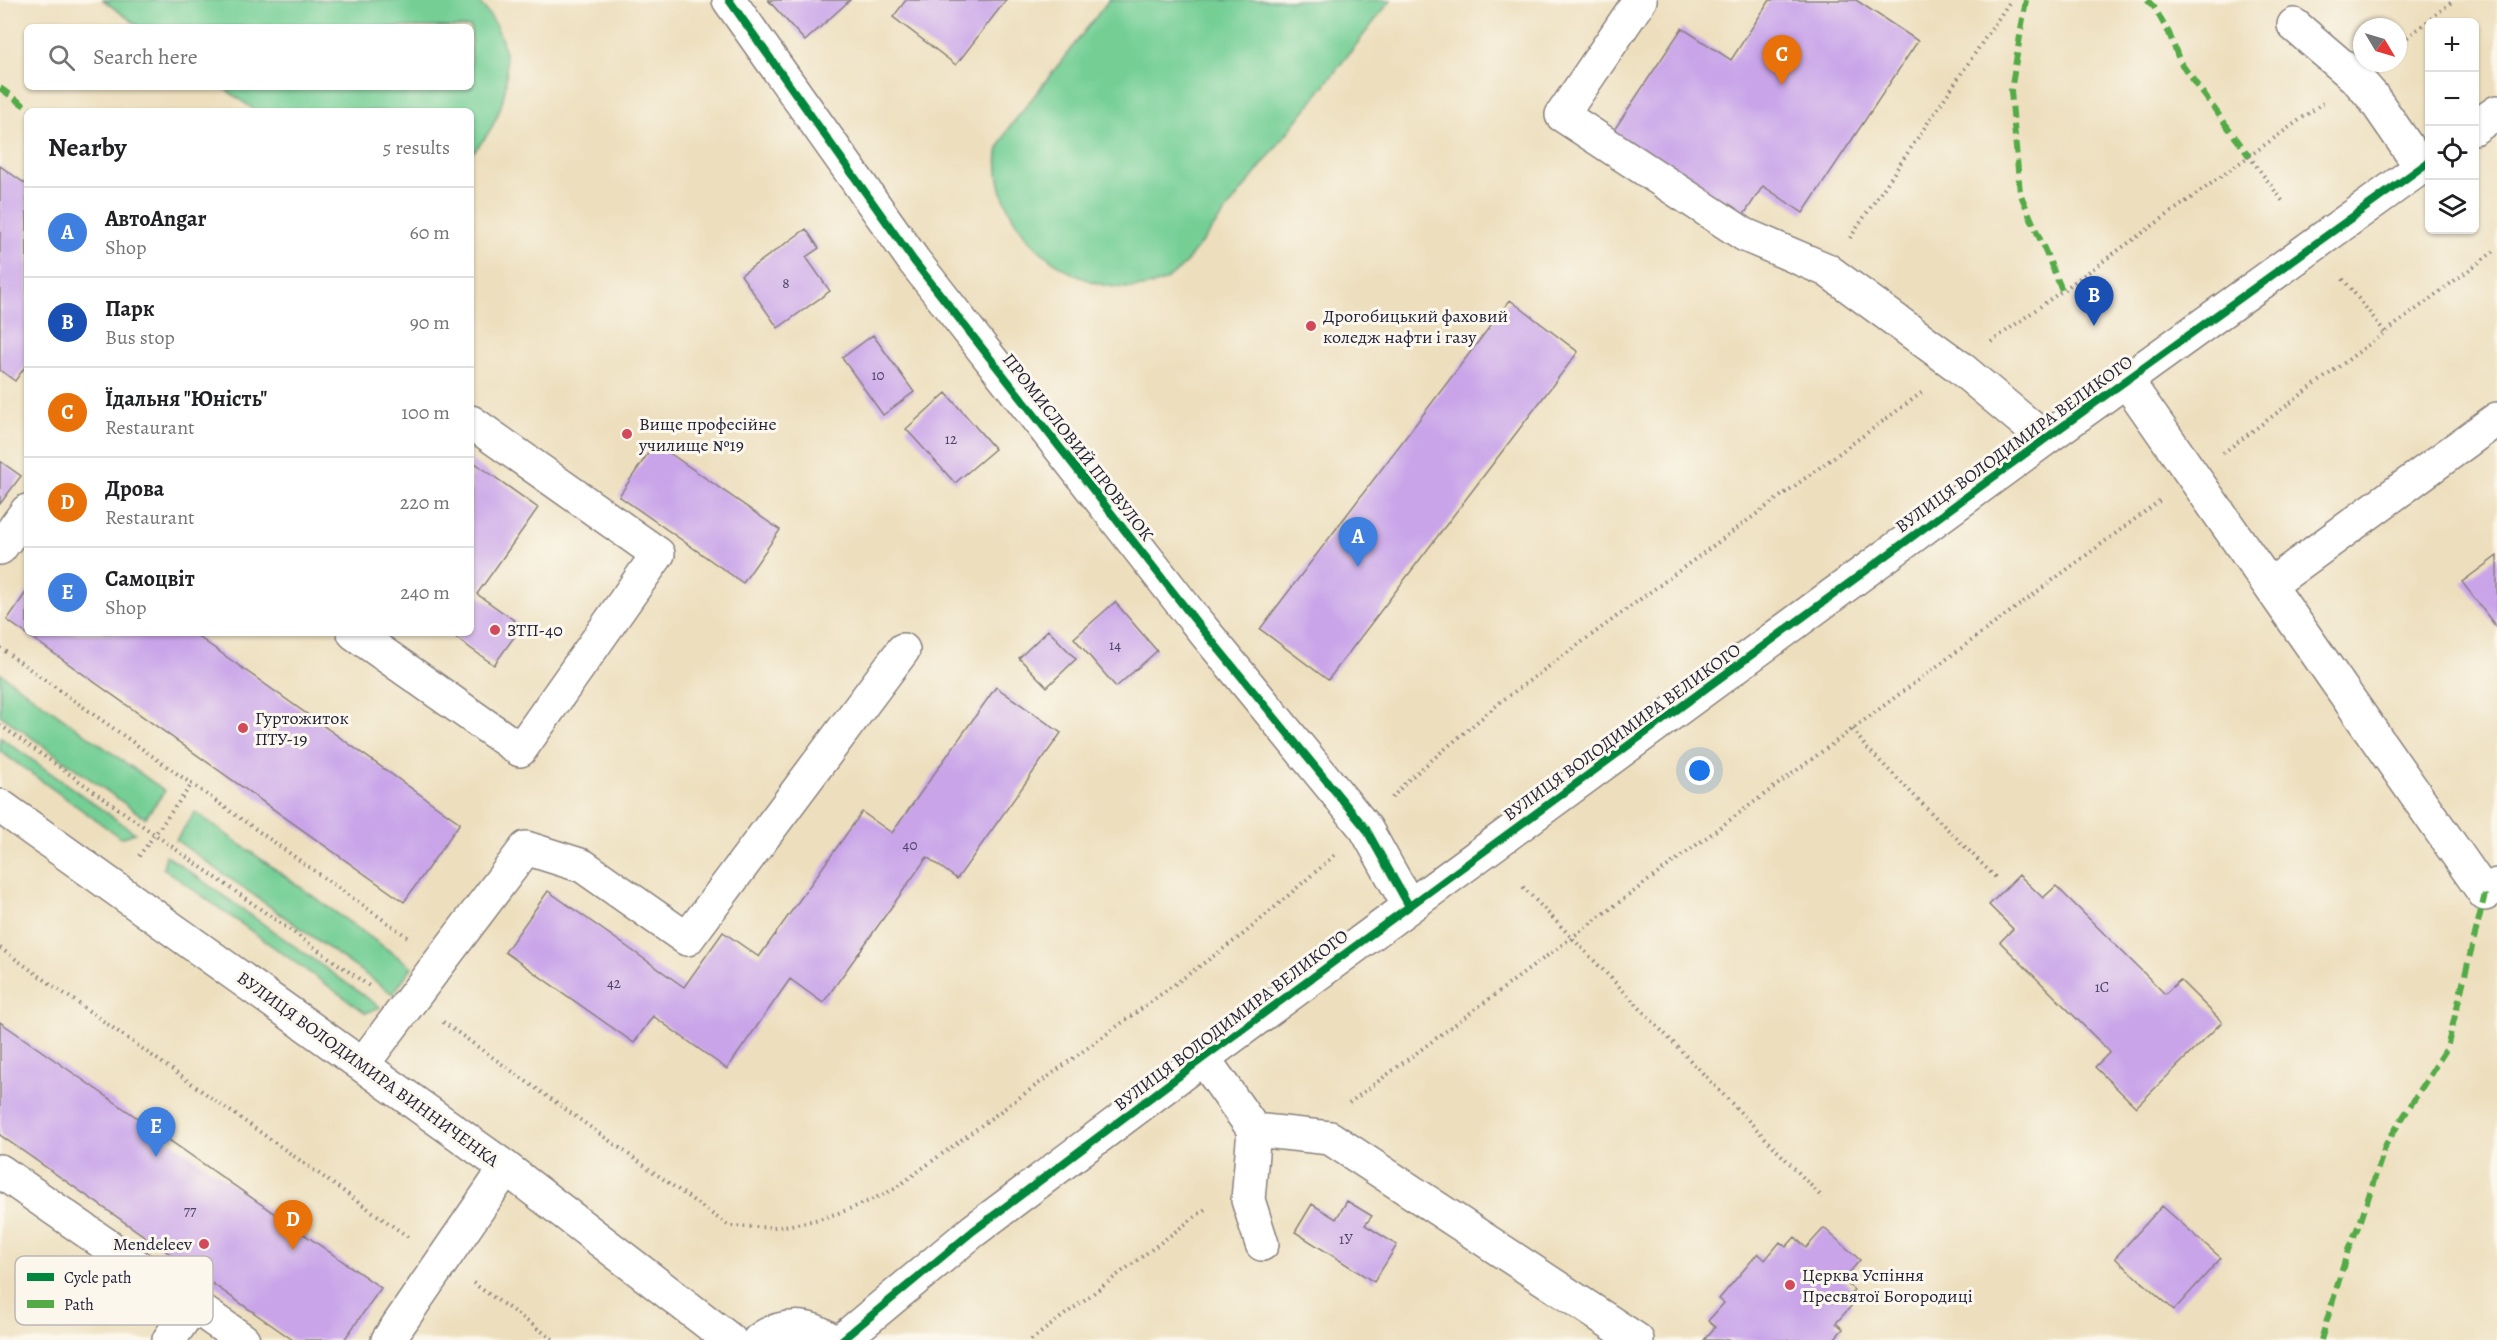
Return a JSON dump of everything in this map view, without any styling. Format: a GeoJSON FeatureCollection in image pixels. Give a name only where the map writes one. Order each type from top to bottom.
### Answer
{"type":"FeatureCollection","features":[{"type":"Feature","properties":{"kind":"street","name":"ПРОМИСЛОВИЙ ПРОВУЛОК"},"geometry":{"type":"LineString","coordinates":[[729,0],[914,261],[1194,619],[1366,829],[1410,906]]}},
{"type":"Feature","properties":{"kind":"street"},"geometry":{"type":"LineString","coordinates":[[1640,0],[1562,115],[1745,235],[1827,270],[1958,366],[2045,439]]}},
{"type":"Feature","properties":{"kind":"street"},"geometry":{"type":"LineString","coordinates":[[2294,25],[2357,79],[2425,164]]}},
{"type":"Feature","properties":{"kind":"street"},"geometry":{"type":"LineString","coordinates":[[2478,126],[2497,112]]}},
{"type":"Feature","properties":{"kind":"street","name":"ВУЛИЦЯ ВОЛОДИМИРА ВЕЛИКОГО"},"geometry":{"type":"LineString","coordinates":[[843,1340],[973,1231],[1203,1058],[2045,439],[2425,164]]}},
{"type":"Feature","properties":{"kind":"street"},"geometry":{"type":"LineString","coordinates":[[2126,380],[2485,894],[2497,885]]}},
{"type":"Feature","properties":{"kind":"street"},"geometry":{"type":"LineString","coordinates":[[2270,585],[2497,419]]}},
{"type":"Feature","properties":{"kind":"street"},"geometry":{"type":"LineString","coordinates":[[358,636],[520,750],[658,554],[474,424]]}},
{"type":"Feature","properties":{"kind":"street"},"geometry":{"type":"LineString","coordinates":[[0,548],[24,515]]}},
{"type":"Feature","properties":{"kind":"street"},"geometry":{"type":"LineString","coordinates":[[362,1065],[526,849],[583,866],[687,939],[903,650]]}},
{"type":"Feature","properties":{"kind":"street","name":"ВУЛИЦЯ ВОЛОДИМИРА ВИННИЧЕНКА"},"geometry":{"type":"LineString","coordinates":[[0,806],[506,1168],[730,1340]]}},
{"type":"Feature","properties":{"kind":"street"},"geometry":{"type":"LineString","coordinates":[[1203,1058],[1254,1130],[1248,1200],[1262,1244]]}},
{"type":"Feature","properties":{"kind":"street"},"geometry":{"type":"LineString","coordinates":[[1254,1130],[1330,1138],[1636,1340]]}},
{"type":"Feature","properties":{"kind":"street"},"geometry":{"type":"LineString","coordinates":[[388,1340],[506,1168]]}},
{"type":"Feature","properties":{"kind":"street"},"geometry":{"type":"LineString","coordinates":[[0,1171],[122,1256]]}},
{"type":"Feature","properties":{"kind":"street"},"geometry":{"type":"LineString","coordinates":[[213,1319],[243,1340]]}},
{"type":"Feature","properties":{"kind":"street"},"geometry":{"type":"LineString","coordinates":[[169,1340],[179,1325]]}},
{"type":"Feature","properties":{"kind":"street"},"geometry":{"type":"LineString","coordinates":[[759,1340],[773,1331],[795,1328],[818,1332],[830,1340]]}},
{"type":"Feature","properties":{"kind":"path"},"geometry":{"type":"LineString","coordinates":[[1827,270],[2011,0]]}},
{"type":"Feature","properties":{"kind":"path"},"geometry":{"type":"LineString","coordinates":[[2407,38],[2454,0]]}},
{"type":"Feature","properties":{"kind":"path"},"geometry":{"type":"LineString","coordinates":[[0,725],[154,834],[729,1226],[774,1227],[817,1220],[857,1208],[894,1189],[1245,933],[1366,829],[1407,781],[1503,700],[1958,366],[2357,79]]}},
{"type":"Feature","properties":{"kind":"path"},"geometry":{"type":"LineString","coordinates":[[2249,156],[2284,203]]}},
{"type":"Feature","properties":{"kind":"path"},"geometry":{"type":"LineString","coordinates":[[1305,1136],[2497,249]]}},
{"type":"Feature","properties":{"kind":"path"},"geometry":{"type":"LineString","coordinates":[[2343,279],[2385,332]]}},
{"type":"Feature","properties":{"kind":"path"},"geometry":{"type":"LineString","coordinates":[[0,648],[442,961]]}},
{"type":"Feature","properties":{"kind":"path"},"geometry":{"type":"LineString","coordinates":[[1853,729],[1865,746],[1996,878]]}},
{"type":"Feature","properties":{"kind":"path"},"geometry":{"type":"LineString","coordinates":[[115,888],[192,784]]}},
{"type":"Feature","properties":{"kind":"path"},"geometry":{"type":"LineString","coordinates":[[1523,887],[1823,1198]]}},
{"type":"Feature","properties":{"kind":"path"},"geometry":{"type":"LineString","coordinates":[[0,948],[554,1340]]}},
{"type":"Feature","properties":{"kind":"path"},"geometry":{"type":"LineString","coordinates":[[1031,1340],[1250,1175]]}},
{"type":"Feature","properties":{"kind":"green space"},"geometry":{"type":"Polygon","coordinates":[[[103,0],[477,0],[491,17],[501,37],[506,57],[503,99],[496,119],[485,138],[474,151],[474,108],[252,108],[226,90],[474,90],[474,24],[136,24],[103,0]]]}},
{"type":"Feature","properties":{"kind":"green space"},"geometry":{"type":"Polygon","coordinates":[[[1109,0],[1391,0],[1184,265],[1162,282],[1133,288],[1103,285],[1075,275],[1048,258],[1026,236],[1010,211],[1000,183],[998,153],[1009,128],[1109,0]]]}},
{"type":"Feature","properties":{"kind":"green space"},"geometry":{"type":"Polygon","coordinates":[[[0,673],[165,791],[145,818],[0,715],[0,673]]]}},
{"type":"Feature","properties":{"kind":"green space"},"geometry":{"type":"Polygon","coordinates":[[[0,737],[135,833],[121,838],[0,751],[0,737]]]}},
{"type":"Feature","properties":{"kind":"green space"},"geometry":{"type":"Polygon","coordinates":[[[195,812],[412,967],[393,994],[176,840],[195,812]]]}},
{"type":"Feature","properties":{"kind":"green space"},"geometry":{"type":"Polygon","coordinates":[[[166,855],[380,1007],[366,1013],[163,868],[166,855]]]}},
{"type":"Feature","properties":{"kind":"building"},"geometry":{"type":"Polygon","coordinates":[[[768,0],[850,0],[805,41],[768,0]]]}},
{"type":"Feature","properties":{"kind":"building"},"geometry":{"type":"Polygon","coordinates":[[[906,0],[1006,0],[956,65],[893,17],[906,0]]]}},
{"type":"Feature","properties":{"kind":"building"},"geometry":{"type":"Polygon","coordinates":[[[1770,0],[1856,0],[1918,41],[1803,213],[1763,186],[1739,222],[1610,136],[1682,28],[1731,60],[1770,0]]]}},
{"type":"Feature","properties":{"kind":"building"},"geometry":{"type":"Polygon","coordinates":[[[0,166],[24,183],[24,368],[15,381],[0,370],[0,166]]]}},
{"type":"Feature","properties":{"kind":"building"},"geometry":{"type":"Polygon","coordinates":[[[806,229],[819,248],[806,257],[830,291],[778,328],[741,275],[806,229]]]}},
{"type":"Feature","properties":{"kind":"building"},"geometry":{"type":"Polygon","coordinates":[[[1510,300],[1578,352],[1328,680],[1260,629],[1510,300]]]}},
{"type":"Feature","properties":{"kind":"building"},"geometry":{"type":"Polygon","coordinates":[[[873,335],[914,392],[883,415],[842,358],[873,335]]]}},
{"type":"Feature","properties":{"kind":"building"},"geometry":{"type":"Polygon","coordinates":[[[946,393],[995,449],[955,483],[906,429],[946,393]]]}},
{"type":"Feature","properties":{"kind":"building"},"geometry":{"type":"Polygon","coordinates":[[[655,443],[780,530],[743,583],[619,496],[655,443]]]}},
{"type":"Feature","properties":{"kind":"building"},"geometry":{"type":"Polygon","coordinates":[[[0,461],[21,476],[0,504],[0,461]]]}},
{"type":"Feature","properties":{"kind":"building"},"geometry":{"type":"Polygon","coordinates":[[[474,462],[538,508],[477,594],[522,626],[494,665],[453,636],[474,636],[474,462]]]}},
{"type":"Feature","properties":{"kind":"building"},"geometry":{"type":"Polygon","coordinates":[[[2497,556],[2497,628],[2462,582],[2497,556]]]}},
{"type":"Feature","properties":{"kind":"building","name":"Гуртожиток ПТУ-19"},"geometry":{"type":"Polygon","coordinates":[[[24,595],[24,632],[7,620],[24,595]]]}},
{"type":"Feature","properties":{"kind":"building"},"geometry":{"type":"Polygon","coordinates":[[[1115,602],[1157,651],[1116,687],[1074,638],[1115,602]]]}},
{"type":"Feature","properties":{"kind":"building"},"geometry":{"type":"Polygon","coordinates":[[[1048,630],[1076,659],[1047,687],[1019,658],[1048,630]]]}},
{"type":"Feature","properties":{"kind":"building","name":"Гуртожиток ПТУ-19"},"geometry":{"type":"Polygon","coordinates":[[[30,636],[197,636],[460,823],[404,902],[30,636]]]}},
{"type":"Feature","properties":{"kind":"building"},"geometry":{"type":"Polygon","coordinates":[[[996,687],[1061,733],[957,879],[927,857],[823,1003],[790,979],[727,1069],[653,1016],[634,1043],[505,952],[548,891],[684,987],[723,932],[759,957],[862,812],[892,833],[996,687]]]}},
{"type":"Feature","properties":{"kind":"building"},"geometry":{"type":"Polygon","coordinates":[[[2019,875],[2043,898],[2056,886],[2165,994],[2180,980],[2222,1022],[2136,1107],[2095,1067],[2110,1052],[2000,942],[2013,929],[1989,905],[2019,875]]]}},
{"type":"Feature","properties":{"kind":"building"},"geometry":{"type":"Polygon","coordinates":[[[0,1022],[381,1288],[344,1340],[293,1340],[213,1284],[213,1256],[173,1256],[0,1135],[0,1022]]]}},
{"type":"Feature","properties":{"kind":"building"},"geometry":{"type":"Polygon","coordinates":[[[1347,1201],[1372,1216],[1365,1225],[1397,1245],[1374,1282],[1295,1232],[1312,1204],[1336,1219],[1347,1201]]]}},
{"type":"Feature","properties":{"kind":"building"},"geometry":{"type":"Polygon","coordinates":[[[2162,1206],[2221,1258],[2174,1310],[2115,1258],[2162,1206]]]}},
{"type":"Feature","properties":{"kind":"building","name":"Церква Успіння Пресвятої Богородиці"},"geometry":{"type":"Polygon","coordinates":[[[1824,1228],[1860,1260],[1843,1280],[1854,1290],[1846,1300],[1852,1305],[1836,1323],[1843,1329],[1833,1340],[1704,1340],[1715,1327],[1708,1321],[1724,1303],[1719,1299],[1758,1253],[1765,1260],[1780,1242],[1786,1247],[1795,1237],[1806,1248],[1824,1228]]]}},
{"type":"Feature","properties":{"kind":"marked path"},"geometry":{"type":"LineString","coordinates":[[2026,0],[2011,91],[2020,193],[2062,290]]}},
{"type":"Feature","properties":{"kind":"marked path"},"geometry":{"type":"LineString","coordinates":[[2147,0],[2154,7],[2169,33],[2180,62],[2249,156]]}},
{"type":"Feature","properties":{"kind":"marked path"},"geometry":{"type":"LineString","coordinates":[[0,88],[28,108]]}},
{"type":"Feature","properties":{"kind":"marked path"},"geometry":{"type":"LineString","coordinates":[[2321,1340],[2348,1250],[2361,1220],[2386,1144],[2447,1048],[2485,894]]}},
{"type":"Feature","properties":{"kind":"cycle path"},"geometry":{"type":"LineString","coordinates":[[729,0],[914,261],[1194,619],[1366,829],[1409,906]]}},
{"type":"Feature","properties":{"kind":"cycle path"},"geometry":{"type":"LineString","coordinates":[[842,1340],[973,1231],[1203,1058],[2045,439],[2425,165]]}},
{"type":"Feature","properties":{"kind":"place","name":"Їдальня \"Юність\""},"geometry":{"type":"Point","coordinates":[1782,85]}},
{"type":"Feature","properties":{"kind":"place","name":"Дрогобицький фаховий коледж нафти і газу"},"geometry":{"type":"Point","coordinates":[1311,326]}},
{"type":"Feature","properties":{"kind":"place","name":"Парк"},"geometry":{"type":"Point","coordinates":[2094,326]}},
{"type":"Feature","properties":{"kind":"place","name":"Вище професійне училище №19"},"geometry":{"type":"Point","coordinates":[627,434]}},
{"type":"Feature","properties":{"kind":"place","name":"АвтоAngar"},"geometry":{"type":"Point","coordinates":[1358,567]}},
{"type":"Feature","properties":{"kind":"place","name":"ЗТП-40"},"geometry":{"type":"Point","coordinates":[495,630]}},
{"type":"Feature","properties":{"kind":"place","name":"Гуртожиток ПТУ-19"},"geometry":{"type":"Point","coordinates":[243,728]}},
{"type":"Feature","properties":{"kind":"place","name":"Самоцвіт"},"geometry":{"type":"Point","coordinates":[156,1157]}},
{"type":"Feature","properties":{"kind":"place","name":"Mendeleev"},"geometry":{"type":"Point","coordinates":[204,1244]}},
{"type":"Feature","properties":{"kind":"place","name":"Дрова"},"geometry":{"type":"Point","coordinates":[293,1250]}},
{"type":"Feature","properties":{"kind":"place","name":"Церква Успіння Пресвятої Богородиці"},"geometry":{"type":"Point","coordinates":[1790,1285]}}]}
